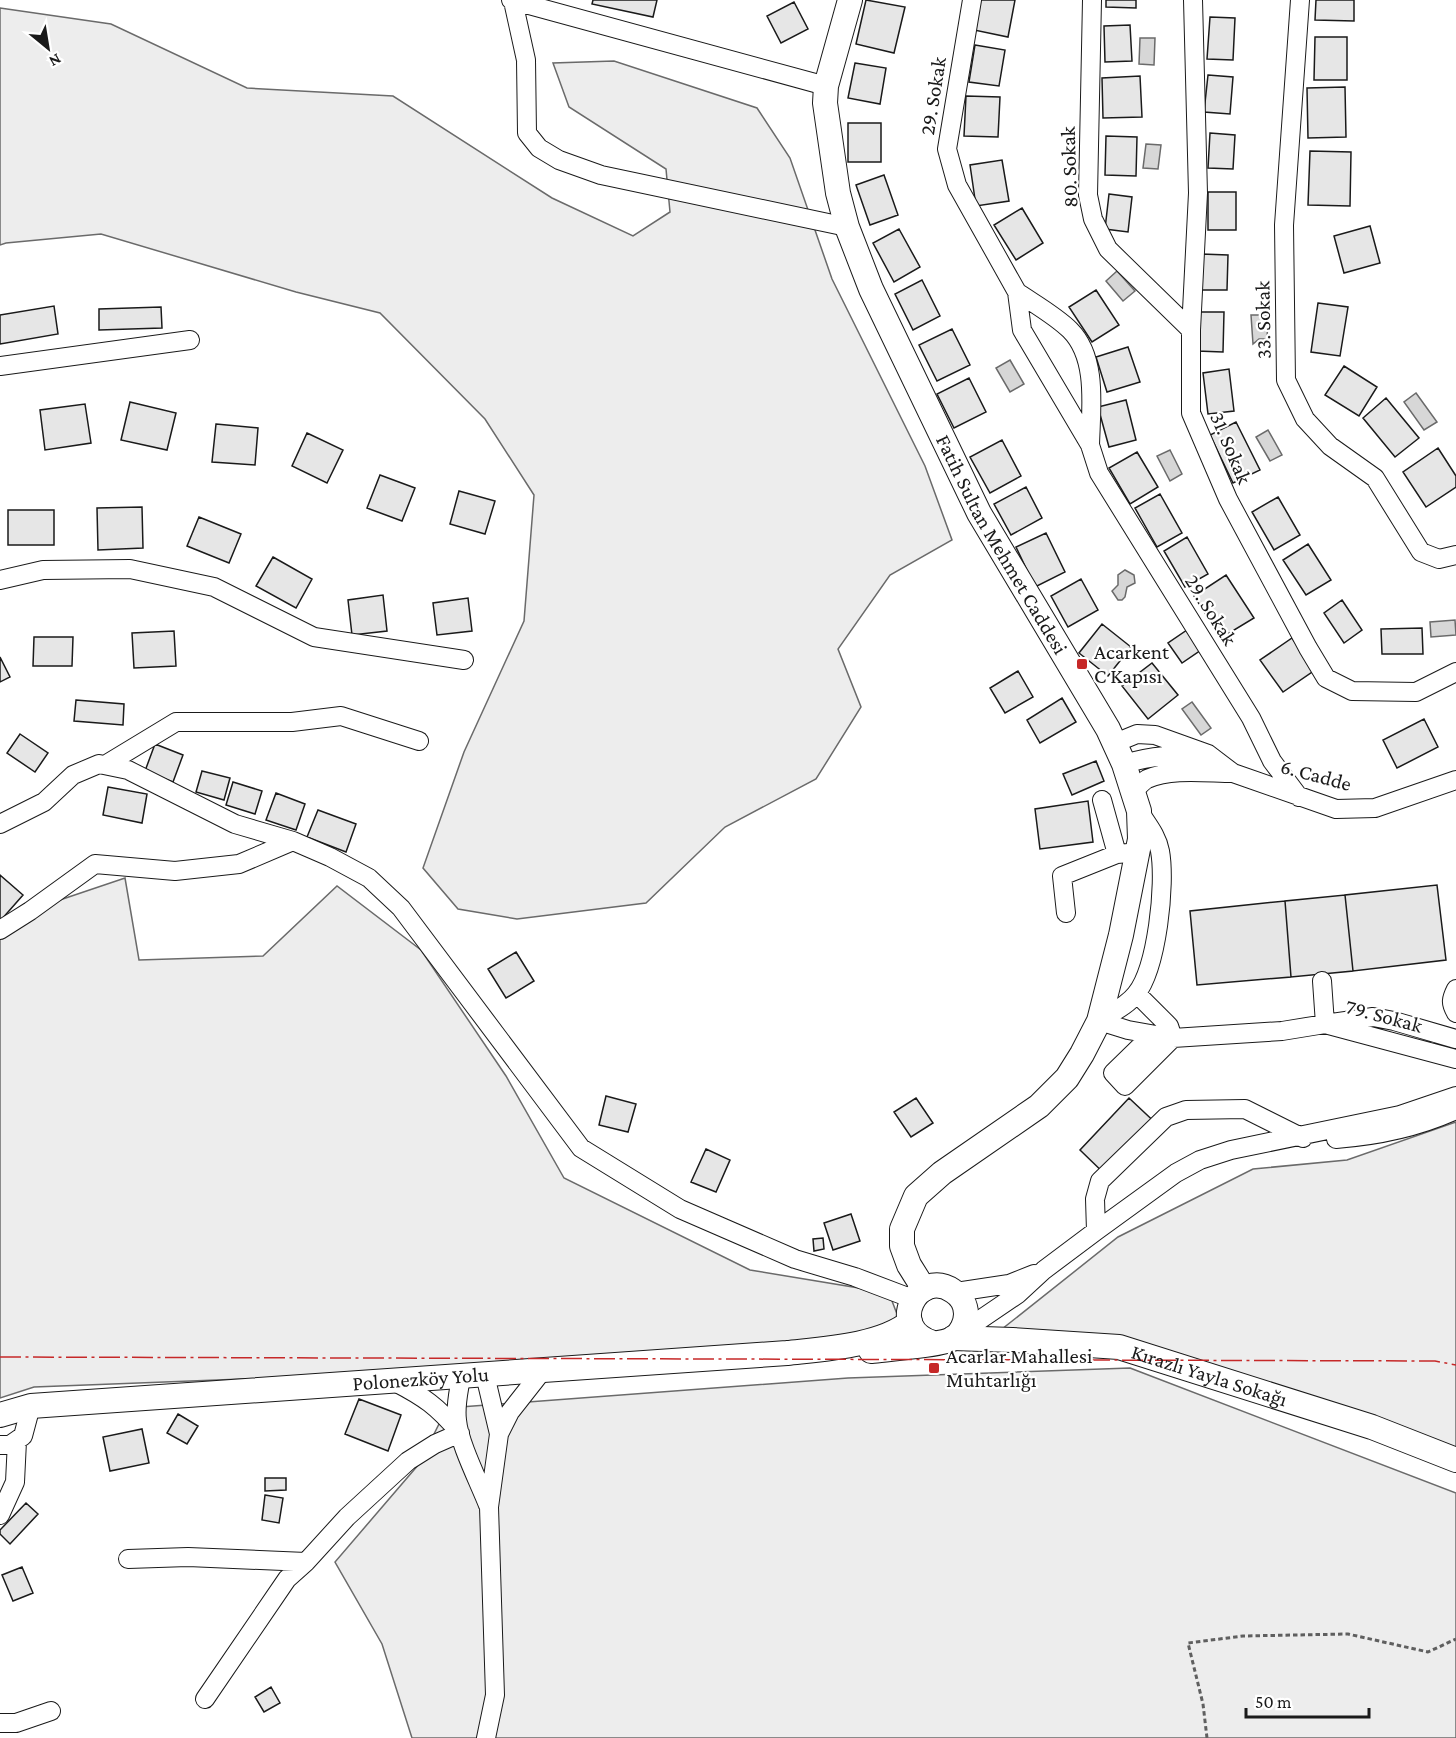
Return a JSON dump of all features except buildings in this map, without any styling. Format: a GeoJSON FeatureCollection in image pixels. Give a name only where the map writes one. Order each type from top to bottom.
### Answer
{"type":"FeatureCollection","features":[{"type":"Feature","properties":{"kind":"main road","name":"Fatih Sultan Mehmet Caddesi"},"geometry":{"type":"LineString","coordinates":[[850,0],[826,86],[828,133],[838,193],[847,227],[871,289],[979,513],[1108,729],[1120,753],[1136,801],[1140,839],[1127,853],[1121,935],[1099,1021],[1067,1078],[1039,1106],[942,1173],[916,1196],[902,1229],[902,1246],[919,1294]]}},
{"type":"Feature","properties":{"kind":"main road"},"geometry":{"type":"LineString","coordinates":[[938,1286],[956,1292],[964,1305],[966,1320],[959,1333],[943,1341],[918,1336],[910,1322],[909,1314],[919,1294],[938,1286]]}},
{"type":"Feature","properties":{"kind":"main road"},"geometry":{"type":"LineString","coordinates":[[842,1347],[894,1333],[910,1322]]}},
{"type":"Feature","properties":{"kind":"main road","name":"Kırazlı Yayla Sokağı"},"geometry":{"type":"LineString","coordinates":[[842,1347],[870,1351],[943,1341],[1012,1340],[1119,1347],[1372,1427],[1456,1460]]}},
{"type":"Feature","properties":{"kind":"main road","name":"Polonezköy Yolu"},"geometry":{"type":"LineString","coordinates":[[0,1415],[31,1406],[395,1382],[842,1347]]}},
{"type":"Feature","properties":{"kind":"street","name":"29. Sokak"},"geometry":{"type":"LineString","coordinates":[[972,0],[947,149],[957,184],[1017,292],[1022,330],[1090,445],[1100,473],[1251,718],[1272,761],[1299,797]]}},
{"type":"Feature","properties":{"kind":"street","name":"80. Sokak"},"geometry":{"type":"LineString","coordinates":[[1092,0],[1088,195],[1094,219],[1108,249],[1191,330]]}},
{"type":"Feature","properties":{"kind":"street","name":"31. Sokak"},"geometry":{"type":"LineString","coordinates":[[1193,0],[1198,193],[1191,330],[1191,413],[1228,499],[1326,678],[1352,691],[1416,692],[1456,672]]}},
{"type":"Feature","properties":{"kind":"street","name":"33. Sokak"},"geometry":{"type":"LineString","coordinates":[[1300,0],[1284,225],[1287,380],[1305,419],[1330,446],[1375,478],[1421,552],[1439,559],[1456,555]]}},
{"type":"Feature","properties":{"kind":"street"},"geometry":{"type":"LineString","coordinates":[[826,86],[590,20],[512,1],[526,60],[527,133],[539,148],[559,160],[601,175],[847,227]]}},
{"type":"Feature","properties":{"kind":"street","name":"29. Sokak"},"geometry":{"type":"LineString","coordinates":[[1017,292],[1070,330],[1086,357],[1092,396],[1090,445]]}},
{"type":"Feature","properties":{"kind":"street"},"geometry":{"type":"LineString","coordinates":[[0,366],[190,340]]}},
{"type":"Feature","properties":{"kind":"street"},"geometry":{"type":"LineString","coordinates":[[0,580],[43,570],[130,569],[214,587],[314,637],[464,660]]}},
{"type":"Feature","properties":{"kind":"street"},"geometry":{"type":"LineString","coordinates":[[105,765],[176,722],[292,722],[341,716],[419,741]]}},
{"type":"Feature","properties":{"kind":"street"},"geometry":{"type":"LineString","coordinates":[[1120,753],[1137,734],[1155,735],[1208,754],[1233,773]]}},
{"type":"Feature","properties":{"kind":"street"},"geometry":{"type":"LineString","coordinates":[[1120,753],[1145,758],[1187,756],[1204,760],[1233,773]]}},
{"type":"Feature","properties":{"kind":"street"},"geometry":{"type":"LineString","coordinates":[[0,824],[44,802],[73,775],[99,764],[128,770],[235,824],[293,841],[330,857],[369,878],[401,908],[581,1148],[680,1209],[795,1259],[919,1294]]}},
{"type":"Feature","properties":{"kind":"street"},"geometry":{"type":"LineString","coordinates":[[1099,1021],[1127,1003],[1137,993],[1153,956],[1161,891],[1160,852],[1156,836],[1136,801],[1145,780],[1185,773],[1233,773]]}},
{"type":"Feature","properties":{"kind":"street","name":"6. Cadde"},"geometry":{"type":"LineString","coordinates":[[1233,773],[1336,808],[1375,808],[1456,780]]}},
{"type":"Feature","properties":{"kind":"street"},"geometry":{"type":"LineString","coordinates":[[1066,913],[1062,876],[1127,853],[1102,800]]}},
{"type":"Feature","properties":{"kind":"street"},"geometry":{"type":"LineString","coordinates":[[0,930],[95,864],[175,871],[239,864],[293,841]]}},
{"type":"Feature","properties":{"kind":"street"},"geometry":{"type":"LineString","coordinates":[[1099,1021],[1128,1030],[1173,1038],[1270,1032],[1325,1024],[1322,981]]}},
{"type":"Feature","properties":{"kind":"street","name":"79. Sokak"},"geometry":{"type":"LineString","coordinates":[[1456,989],[1451,998],[1456,1012]]}},
{"type":"Feature","properties":{"kind":"street"},"geometry":{"type":"LineString","coordinates":[[1137,993],[1169,1026],[1173,1038]]}},
{"type":"Feature","properties":{"kind":"street","name":"79. Sokak"},"geometry":{"type":"LineString","coordinates":[[1325,1024],[1373,1017],[1456,1039]]}},
{"type":"Feature","properties":{"kind":"street"},"geometry":{"type":"LineString","coordinates":[[1379,1038],[1384,1019]]}},
{"type":"Feature","properties":{"kind":"street","name":"79. Sokak"},"geometry":{"type":"LineString","coordinates":[[1325,1024],[1456,1059]]}},
{"type":"Feature","properties":{"kind":"street"},"geometry":{"type":"LineString","coordinates":[[1152,1035],[1113,1073],[1125,1086],[1173,1038]]}},
{"type":"Feature","properties":{"kind":"street"},"geometry":{"type":"LineString","coordinates":[[943,1341],[1018,1294],[1044,1270],[1096,1230],[1176,1173],[1200,1160],[1231,1150],[1400,1115],[1456,1096]]}},
{"type":"Feature","properties":{"kind":"street"},"geometry":{"type":"LineString","coordinates":[[1096,1230],[1095,1199],[1100,1181],[1166,1117],[1186,1110],[1245,1109],[1300,1137],[1326,1140],[1362,1137],[1397,1130],[1456,1110]]}},
{"type":"Feature","properties":{"kind":"street"},"geometry":{"type":"LineString","coordinates":[[956,1292],[1009,1284],[1044,1270]]}},
{"type":"Feature","properties":{"kind":"street"},"geometry":{"type":"LineString","coordinates":[[486,1738],[495,1695],[489,1507],[499,1434],[510,1412],[543,1370]]}},
{"type":"Feature","properties":{"kind":"street"},"geometry":{"type":"LineString","coordinates":[[473,1376],[499,1434]]}},
{"type":"Feature","properties":{"kind":"street"},"geometry":{"type":"LineString","coordinates":[[473,1376],[457,1403],[457,1420],[489,1507]]}},
{"type":"Feature","properties":{"kind":"street"},"geometry":{"type":"LineString","coordinates":[[395,1382],[424,1397],[442,1412],[460,1433]]}},
{"type":"Feature","properties":{"kind":"street"},"geometry":{"type":"LineString","coordinates":[[0,1515],[15,1482],[8,1443],[23,1436],[31,1406]]}},
{"type":"Feature","properties":{"kind":"street"},"geometry":{"type":"LineString","coordinates":[[205,1699],[287,1579],[306,1562],[347,1517],[408,1461],[435,1444],[460,1433]]}},
{"type":"Feature","properties":{"kind":"street"},"geometry":{"type":"LineString","coordinates":[[128,1559],[188,1557],[306,1562]]}},
{"type":"Feature","properties":{"kind":"street"},"geometry":{"type":"LineString","coordinates":[[0,1723],[16,1723],[51,1711]]}},
{"type":"Feature","properties":{"kind":"path"},"geometry":{"type":"LineString","coordinates":[[1207,1738],[1203,1704],[1188,1643],[1244,1636],[1348,1634],[1428,1652],[1456,1639]]}},
{"type":"Feature","properties":{"kind":"shaded area"},"geometry":{"type":"Polygon","coordinates":[[[0,8],[111,24],[247,88],[393,96],[552,198],[633,236],[670,212],[666,169],[569,107],[553,63],[614,61],[757,108],[790,158],[832,279],[925,466],[952,540],[890,575],[838,649],[861,707],[816,779],[725,827],[646,903],[517,919],[458,909],[423,868],[464,752],[524,621],[534,495],[485,419],[380,313],[296,292],[101,234],[0,245],[0,8]]]}},
{"type":"Feature","properties":{"kind":"shaded area"},"geometry":{"type":"Polygon","coordinates":[[[1140,38],[1155,38],[1154,65],[1139,64],[1140,38]]]}},
{"type":"Feature","properties":{"kind":"shaded area"},"geometry":{"type":"Polygon","coordinates":[[[1146,144],[1161,145],[1158,169],[1143,168],[1146,144]]]}},
{"type":"Feature","properties":{"kind":"shaded area"},"geometry":{"type":"Polygon","coordinates":[[[1117,271],[1135,291],[1123,301],[1106,281],[1117,271]]]}},
{"type":"Feature","properties":{"kind":"shaded area"},"geometry":{"type":"Polygon","coordinates":[[[1251,315],[1268,315],[1267,341],[1259,339],[1253,344],[1251,315]]]}},
{"type":"Feature","properties":{"kind":"shaded area"},"geometry":{"type":"Polygon","coordinates":[[[1010,360],[1024,384],[1010,392],[996,368],[1010,360]]]}},
{"type":"Feature","properties":{"kind":"shaded area"},"geometry":{"type":"Polygon","coordinates":[[[1416,393],[1437,422],[1424,430],[1404,402],[1416,393]]]}},
{"type":"Feature","properties":{"kind":"shaded area"},"geometry":{"type":"Polygon","coordinates":[[[1268,430],[1282,455],[1270,461],[1256,437],[1268,430]]]}},
{"type":"Feature","properties":{"kind":"shaded area"},"geometry":{"type":"Polygon","coordinates":[[[1170,450],[1182,474],[1170,481],[1157,456],[1170,450]]]}},
{"type":"Feature","properties":{"kind":"shaded area"},"geometry":{"type":"Polygon","coordinates":[[[1125,570],[1134,575],[1135,583],[1127,587],[1122,600],[1118,600],[1112,591],[1118,585],[1118,575],[1125,570]]]}},
{"type":"Feature","properties":{"kind":"shaded area"},"geometry":{"type":"Polygon","coordinates":[[[1455,620],[1456,635],[1431,637],[1430,622],[1455,620]]]}},
{"type":"Feature","properties":{"kind":"shaded area"},"geometry":{"type":"Polygon","coordinates":[[[1192,702],[1211,728],[1201,735],[1182,709],[1192,702]]]}},
{"type":"Feature","properties":{"kind":"shaded area"},"geometry":{"type":"Polygon","coordinates":[[[125,878],[139,960],[263,956],[337,886],[421,950],[506,1076],[564,1178],[750,1270],[889,1293],[903,1330],[549,1367],[34,1387],[0,1398],[0,933],[45,905],[125,878]]]}},
{"type":"Feature","properties":{"kind":"shaded area"},"geometry":{"type":"Polygon","coordinates":[[[1456,1122],[1456,1468],[1139,1349],[992,1337],[1118,1237],[1253,1169],[1347,1160],[1456,1122]]]}},
{"type":"Feature","properties":{"kind":"shaded area"},"geometry":{"type":"Polygon","coordinates":[[[1130,1368],[1456,1493],[1456,1738],[412,1738],[382,1644],[335,1562],[419,1464],[447,1408],[848,1378],[1130,1368]]]}},
{"type":"Feature","properties":{"kind":"power"},"geometry":{"type":"LineString","coordinates":[[0,1357],[1435,1361],[1456,1365]]}},
{"type":"Feature","properties":{"kind":"place","name":"Acarkent C Kapısı"},"geometry":{"type":"Point","coordinates":[1082,664]}},
{"type":"Feature","properties":{"kind":"place","name":"Acarlar Mahallesi Muhtarlığı"},"geometry":{"type":"Point","coordinates":[934,1368]}}]}
